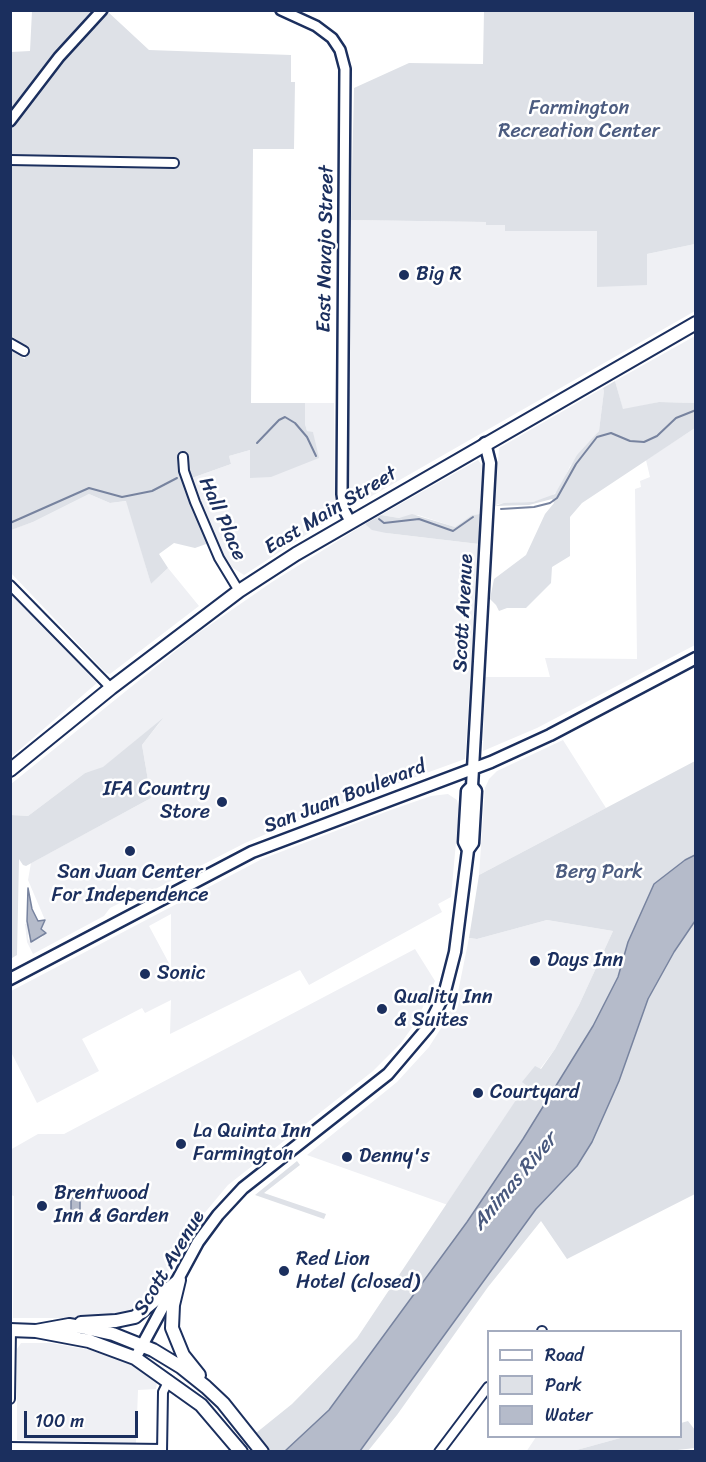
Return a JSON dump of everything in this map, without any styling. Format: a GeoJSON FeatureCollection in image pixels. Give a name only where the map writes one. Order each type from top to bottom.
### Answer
{"type":"FeatureCollection","features":[{"type":"Feature","properties":{"kind":"main road","name":"East Main Street"},"geometry":{"type":"LineString","coordinates":[[10,770],[111,688],[239,591],[350,521],[696,323]]}},
{"type":"Feature","properties":{"kind":"main road","name":"Scott Avenue"},"geometry":{"type":"LineString","coordinates":[[135,1358],[205,1233],[243,1188],[388,1074],[422,1037],[439,1006],[450,974],[460,923],[468,850],[464,842],[467,791],[472,786],[490,463],[485,443]]}},
{"type":"Feature","properties":{"kind":"main road","name":"San Juan Boulevard"},"geometry":{"type":"LineString","coordinates":[[10,979],[252,852],[473,769],[550,735],[696,658]]}},
{"type":"Feature","properties":{"kind":"main road"},"geometry":{"type":"LineString","coordinates":[[36,1331],[130,1319],[146,1309],[179,1280]]}},
{"type":"Feature","properties":{"kind":"main road"},"geometry":{"type":"LineString","coordinates":[[179,1280],[171,1320],[174,1336],[183,1355],[260,1449]]}},
{"type":"Feature","properties":{"kind":"main road"},"geometry":{"type":"LineString","coordinates":[[69,1325],[101,1331],[142,1345],[181,1367],[223,1403]]}},
{"type":"Feature","properties":{"kind":"main road"},"geometry":{"type":"LineString","coordinates":[[11,1330],[36,1331],[98,1344],[135,1358],[169,1380],[201,1405],[241,1452]]}},
{"type":"Feature","properties":{"kind":"street"},"geometry":{"type":"LineString","coordinates":[[10,121],[59,57],[102,10]]}},
{"type":"Feature","properties":{"kind":"street","name":"East Navajo Street"},"geometry":{"type":"LineString","coordinates":[[281,10],[316,26],[332,38],[340,50],[345,69],[342,494],[344,510],[350,521]]}},
{"type":"Feature","properties":{"kind":"street"},"geometry":{"type":"LineString","coordinates":[[10,160],[174,163]]}},
{"type":"Feature","properties":{"kind":"street"},"geometry":{"type":"LineString","coordinates":[[10,343],[24,351]]}},
{"type":"Feature","properties":{"kind":"street","name":"Hall Place"},"geometry":{"type":"LineString","coordinates":[[183,457],[184,471],[195,502],[219,558],[239,591]]}},
{"type":"Feature","properties":{"kind":"street"},"geometry":{"type":"LineString","coordinates":[[10,585],[111,688]]}},
{"type":"Feature","properties":{"kind":"street"},"geometry":{"type":"LineString","coordinates":[[10,1399],[11,1330]]}},
{"type":"Feature","properties":{"kind":"street"},"geometry":{"type":"LineString","coordinates":[[10,1447],[162,1450],[162,1392],[169,1380]]}},
{"type":"Feature","properties":{"kind":"street"},"geometry":{"type":"LineString","coordinates":[[439,1452],[487,1390]]}},
{"type":"Feature","properties":{"kind":"shaded area"},"geometry":{"type":"Polygon","coordinates":[[[351,220],[486,222],[486,225],[505,225],[506,231],[597,231],[597,286],[647,254],[695,244],[695,311],[363,501],[355,502],[348,493],[351,220]]]}},
{"type":"Feature","properties":{"kind":"shaded area"},"geometry":{"type":"Polygon","coordinates":[[[695,336],[695,403],[659,402],[623,410],[615,381],[695,336]]]}},
{"type":"Feature","properties":{"kind":"shaded area"},"geometry":{"type":"Polygon","coordinates":[[[603,388],[599,431],[570,466],[559,490],[550,497],[533,502],[495,506],[499,448],[603,388]]]}},
{"type":"Feature","properties":{"kind":"shaded area"},"geometry":{"type":"Polygon","coordinates":[[[305,403],[334,403],[335,516],[244,575],[227,564],[189,479],[231,464],[229,456],[250,450],[250,477],[318,458],[313,433],[307,431],[305,424],[305,403]]]}},
{"type":"Feature","properties":{"kind":"shaded area"},"geometry":{"type":"Polygon","coordinates":[[[695,428],[695,645],[537,728],[483,751],[485,677],[550,677],[545,658],[637,659],[635,489],[641,487],[640,481],[650,477],[646,460],[695,428]]]}},
{"type":"Feature","properties":{"kind":"shaded area"},"geometry":{"type":"Polygon","coordinates":[[[478,460],[482,465],[480,514],[472,515],[455,527],[418,515],[399,518],[381,515],[478,460]]]}},
{"type":"Feature","properties":{"kind":"shaded area"},"geometry":{"type":"Polygon","coordinates":[[[89,494],[110,503],[127,501],[151,584],[168,568],[199,606],[110,674],[106,673],[11,573],[10,530],[33,522],[89,494]]]}},
{"type":"Feature","properties":{"kind":"shaded area"},"geometry":{"type":"Polygon","coordinates":[[[365,524],[386,533],[479,544],[465,759],[313,814],[245,843],[134,900],[126,900],[110,908],[104,916],[33,954],[27,942],[25,924],[29,923],[28,939],[31,942],[43,937],[41,929],[45,920],[28,880],[31,863],[151,798],[142,745],[161,721],[103,768],[85,773],[28,816],[11,815],[11,784],[194,636],[272,582],[365,524]]]}},
{"type":"Feature","properties":{"kind":"shaded area"},"geometry":{"type":"Polygon","coordinates":[[[10,592],[97,683],[11,757],[10,757],[10,592]]]}},
{"type":"Feature","properties":{"kind":"shaded area"},"geometry":{"type":"Polygon","coordinates":[[[563,740],[606,808],[479,875],[485,788],[489,779],[497,771],[563,740]]]}},
{"type":"Feature","properties":{"kind":"shaded area"},"geometry":{"type":"Polygon","coordinates":[[[448,794],[457,800],[459,809],[451,897],[438,904],[442,912],[309,985],[300,970],[170,1034],[171,1000],[145,1013],[142,1008],[82,1039],[99,1071],[37,1103],[11,1052],[11,991],[262,859],[431,796],[448,794]],[[171,914],[149,926],[171,967],[171,914]]]}},
{"type":"Feature","properties":{"kind":"shaded area"},"geometry":{"type":"Polygon","coordinates":[[[547,920],[613,931],[579,1005],[555,1049],[540,1069],[523,1082],[527,1084],[448,1205],[307,1155],[397,1082],[429,1047],[445,1022],[458,992],[469,938],[477,939],[547,920]]]}},
{"type":"Feature","properties":{"kind":"shaded area"},"geometry":{"type":"Polygon","coordinates":[[[415,949],[435,981],[416,1022],[401,1043],[373,1071],[228,1185],[202,1216],[154,1297],[140,1310],[108,1318],[13,1318],[14,1196],[11,1195],[10,1150],[38,1134],[64,1134],[415,949]]]}},
{"type":"Feature","properties":{"kind":"shaded area"},"geometry":{"type":"Polygon","coordinates":[[[21,1343],[51,1343],[102,1352],[138,1367],[157,1381],[156,1389],[138,1390],[136,1443],[17,1440],[17,1349],[21,1343]]]}},
{"type":"Feature","properties":{"kind":"shaded area"},"geometry":{"type":"Polygon","coordinates":[[[535,1438],[620,1438],[573,1451],[526,1452],[535,1438]]]}},
{"type":"Feature","properties":{"kind":"green space"},"geometry":{"type":"Polygon","coordinates":[[[32,11],[96,11],[53,58],[11,115],[11,52],[30,51],[32,11]]]}},
{"type":"Feature","properties":{"kind":"green space"},"geometry":{"type":"Polygon","coordinates":[[[107,11],[149,50],[291,55],[291,82],[295,82],[294,149],[253,149],[251,403],[305,403],[305,424],[307,431],[313,432],[319,458],[271,477],[250,478],[250,450],[229,456],[231,464],[189,479],[186,466],[178,470],[209,543],[195,548],[174,543],[159,554],[168,568],[151,584],[126,501],[110,503],[89,494],[33,522],[11,530],[10,350],[25,359],[25,345],[11,336],[11,129],[58,65],[107,11]]]}},
{"type":"Feature","properties":{"kind":"green space","name":"Farmington Recreation Center"},"geometry":{"type":"Polygon","coordinates":[[[484,11],[695,11],[695,244],[647,254],[647,285],[597,287],[597,231],[505,231],[505,225],[486,225],[486,222],[351,220],[354,88],[409,63],[483,64],[484,11]]]}},
{"type":"Feature","properties":{"kind":"green space"},"geometry":{"type":"Polygon","coordinates":[[[615,381],[623,409],[659,402],[695,403],[695,428],[582,503],[570,517],[570,556],[552,567],[551,583],[526,608],[507,608],[499,611],[490,599],[494,579],[526,555],[545,514],[554,503],[552,499],[529,505],[495,506],[504,503],[533,502],[555,494],[577,455],[599,431],[603,388],[615,381]]]}},
{"type":"Feature","properties":{"kind":"green space"},"geometry":{"type":"Polygon","coordinates":[[[412,514],[455,527],[472,515],[480,514],[479,544],[386,533],[372,530],[365,524],[381,515],[399,518],[412,514]]]}},
{"type":"Feature","properties":{"kind":"green space"},"geometry":{"type":"Polygon","coordinates":[[[163,718],[142,745],[151,798],[26,866],[19,859],[17,955],[12,958],[11,815],[28,816],[85,773],[103,767],[163,718]]]}},
{"type":"Feature","properties":{"kind":"green space","name":"Berg Park"},"geometry":{"type":"Polygon","coordinates":[[[695,761],[695,855],[684,860],[654,884],[628,942],[618,977],[593,1026],[523,1139],[467,1222],[329,1410],[285,1451],[270,1451],[256,1433],[292,1404],[357,1338],[526,1085],[522,1082],[535,1066],[541,1069],[555,1049],[579,1005],[613,931],[547,920],[477,939],[469,938],[479,875],[695,761]]]}},
{"type":"Feature","properties":{"kind":"green space"},"geometry":{"type":"Polygon","coordinates":[[[695,921],[695,1194],[567,1259],[541,1221],[488,1287],[397,1415],[368,1451],[360,1452],[536,1209],[577,1166],[592,1142],[619,1081],[648,999],[674,952],[695,921]]]}},
{"type":"Feature","properties":{"kind":"green space"},"geometry":{"type":"Polygon","coordinates":[[[297,1161],[300,1165],[264,1193],[326,1214],[324,1219],[255,1195],[297,1161]]]}},
{"type":"Feature","properties":{"kind":"green space"},"geometry":{"type":"Polygon","coordinates":[[[688,1421],[695,1430],[695,1448],[660,1452],[573,1451],[620,1438],[682,1438],[682,1423],[688,1421]]]}},
{"type":"Feature","properties":{"kind":"water","name":"Animas River"},"geometry":{"type":"Polygon","coordinates":[[[695,855],[695,921],[674,952],[648,999],[619,1081],[592,1142],[577,1166],[536,1209],[360,1451],[285,1451],[329,1410],[467,1222],[523,1139],[593,1026],[618,977],[628,942],[654,884],[695,855]]]}},
{"type":"Feature","properties":{"kind":"water"},"geometry":{"type":"Polygon","coordinates":[[[28,888],[32,909],[38,921],[45,920],[41,929],[46,933],[31,942],[27,921],[28,888]]]}},
{"type":"Feature","properties":{"kind":"water"},"geometry":{"type":"Polygon","coordinates":[[[71,1198],[80,1198],[80,1216],[71,1216],[71,1198]]]}},
{"type":"Feature","properties":{"kind":"waterway"},"geometry":{"type":"LineString","coordinates":[[501,509],[534,507],[550,503],[557,498],[576,464],[597,437],[611,433],[630,441],[644,442],[657,436],[676,418],[696,410]]}},
{"type":"Feature","properties":{"kind":"waterway"},"geometry":{"type":"LineString","coordinates":[[257,443],[279,420],[285,417],[295,423],[307,437],[316,456]]}},
{"type":"Feature","properties":{"kind":"waterway"},"geometry":{"type":"LineString","coordinates":[[10,523],[89,488],[122,497],[152,491],[177,478]]}},
{"type":"Feature","properties":{"kind":"waterway"},"geometry":{"type":"LineString","coordinates":[[379,519],[384,523],[419,519],[453,531],[473,517]]}},
{"type":"Feature","properties":{"kind":"place","name":"Big R"},"geometry":{"type":"Point","coordinates":[404,275]}},
{"type":"Feature","properties":{"kind":"place","name":"IFA Country Store"},"geometry":{"type":"Point","coordinates":[222,802]}},
{"type":"Feature","properties":{"kind":"place","name":"San Juan Center For Independence"},"geometry":{"type":"Point","coordinates":[130,851]}},
{"type":"Feature","properties":{"kind":"place","name":"Days Inn"},"geometry":{"type":"Point","coordinates":[535,961]}},
{"type":"Feature","properties":{"kind":"place","name":"Sonic"},"geometry":{"type":"Point","coordinates":[145,974]}},
{"type":"Feature","properties":{"kind":"place","name":"Quality Inn & Suites"},"geometry":{"type":"Point","coordinates":[382,1009]}},
{"type":"Feature","properties":{"kind":"place","name":"Courtyard"},"geometry":{"type":"Point","coordinates":[478,1093]}},
{"type":"Feature","properties":{"kind":"place","name":"La Quinta Inn Farmington"},"geometry":{"type":"Point","coordinates":[181,1144]}},
{"type":"Feature","properties":{"kind":"place","name":"Denny's"},"geometry":{"type":"Point","coordinates":[347,1157]}},
{"type":"Feature","properties":{"kind":"place","name":"Brentwood Inn & Garden"},"geometry":{"type":"Point","coordinates":[42,1206]}},
{"type":"Feature","properties":{"kind":"place","name":"Red Lion Hotel (closed)"},"geometry":{"type":"Point","coordinates":[284,1271]}}]}
